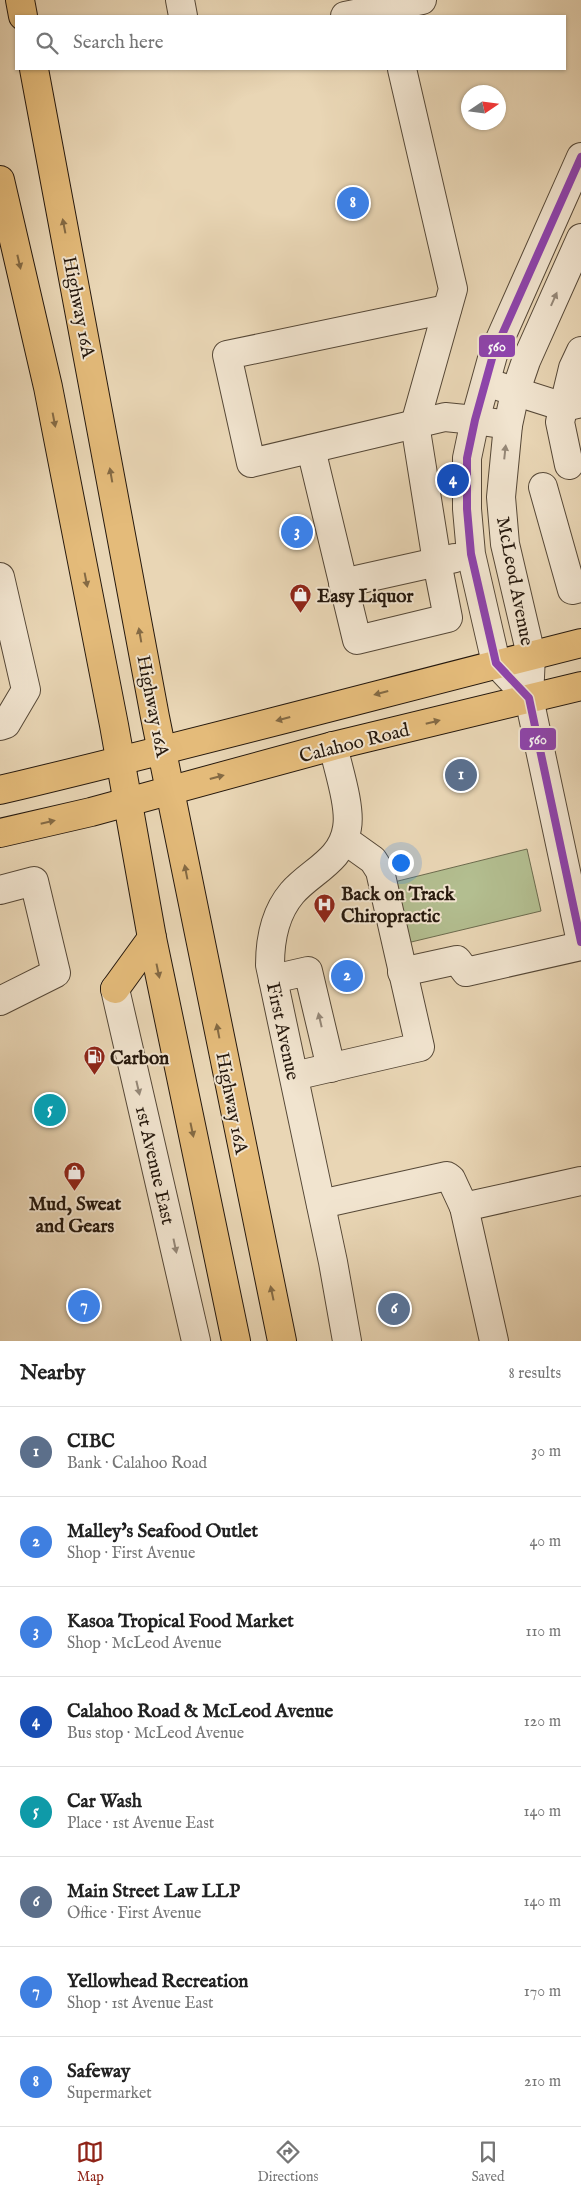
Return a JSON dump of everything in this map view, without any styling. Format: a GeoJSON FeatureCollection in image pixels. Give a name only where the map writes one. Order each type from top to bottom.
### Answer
{"type":"FeatureCollection","features":[{"type":"Feature","properties":{"kind":"main road"},"geometry":{"type":"LineString","coordinates":[[20,0],[23,15]]}},
{"type":"Feature","properties":{"kind":"main road","name":"Highway 16A"},"geometry":{"type":"LineString","coordinates":[[34,70],[162,752],[282,1341]]}},
{"type":"Feature","properties":{"kind":"main road"},"geometry":{"type":"LineString","coordinates":[[0,180],[48,387],[121,762],[152,938],[236,1341]]}},
{"type":"Feature","properties":{"kind":"main road"},"geometry":{"type":"LineString","coordinates":[[0,790],[162,752],[496,663],[581,643]]}},
{"type":"Feature","properties":{"kind":"main road","name":"Calahoo Road"},"geometry":{"type":"LineString","coordinates":[[0,833],[128,802],[333,746],[581,686]]}},
{"type":"Feature","properties":{"kind":"main road"},"geometry":{"type":"LineString","coordinates":[[115,989],[152,938]]}},
{"type":"Feature","properties":{"kind":"street"},"geometry":{"type":"LineString","coordinates":[[180,0],[183,15]]}},
{"type":"Feature","properties":{"kind":"street"},"geometry":{"type":"LineString","coordinates":[[350,15],[422,0]]}},
{"type":"Feature","properties":{"kind":"street"},"geometry":{"type":"LineString","coordinates":[[311,449],[357,640],[448,618],[415,424],[453,289],[402,70]]}},
{"type":"Feature","properties":{"kind":"street","name":"McLeod Avenue"},"geometry":{"type":"LineString","coordinates":[[529,698],[496,663],[471,554],[467,509],[468,458],[475,420],[493,355],[581,157]]}},
{"type":"Feature","properties":{"kind":"street","name":"McLeod Avenue"},"geometry":{"type":"LineString","coordinates":[[581,238],[526,361],[515,392],[508,426],[501,496],[505,544],[530,655],[529,698],[581,944]]}},
{"type":"Feature","properties":{"kind":"street"},"geometry":{"type":"LineString","coordinates":[[447,309],[227,355],[251,463],[445,417],[508,426]]}},
{"type":"Feature","properties":{"kind":"street"},"geometry":{"type":"LineString","coordinates":[[501,496],[543,487],[575,472],[560,422],[572,405],[573,368],[581,351]]}},
{"type":"Feature","properties":{"kind":"street"},"geometry":{"type":"LineString","coordinates":[[485,380],[515,392],[572,405]]}},
{"type":"Feature","properties":{"kind":"street"},"geometry":{"type":"LineString","coordinates":[[543,487],[572,590],[581,588]]}},
{"type":"Feature","properties":{"kind":"street"},"geometry":{"type":"LineString","coordinates":[[344,583],[471,554]]}},
{"type":"Feature","properties":{"kind":"street"},"geometry":{"type":"LineString","coordinates":[[0,577],[8,649],[26,690],[6,724],[0,726]]}},
{"type":"Feature","properties":{"kind":"street","name":"First Avenue"},"geometry":{"type":"LineString","coordinates":[[333,746],[348,816],[345,840],[332,860],[292,894],[278,917],[272,934],[270,952],[273,979],[321,1204],[347,1341]]}},
{"type":"Feature","properties":{"kind":"street"},"geometry":{"type":"LineString","coordinates":[[294,1076],[420,1047],[380,871],[373,860],[345,840]]}},
{"type":"Feature","properties":{"kind":"street"},"geometry":{"type":"LineString","coordinates":[[0,890],[34,881],[56,973],[0,1001]]}},
{"type":"Feature","properties":{"kind":"street"},"geometry":{"type":"LineString","coordinates":[[402,972],[457,960],[466,972],[581,944]]}},
{"type":"Feature","properties":{"kind":"street"},"geometry":{"type":"LineString","coordinates":[[273,979],[308,971],[331,1068]]}},
{"type":"Feature","properties":{"kind":"street","name":"1st Avenue East"},"geometry":{"type":"LineString","coordinates":[[115,989],[196,1341]]}},
{"type":"Feature","properties":{"kind":"street"},"geometry":{"type":"LineString","coordinates":[[321,1204],[447,1176],[451,1179],[464,1207],[494,1341]]}},
{"type":"Feature","properties":{"kind":"street"},"geometry":{"type":"LineString","coordinates":[[464,1207],[581,1181]]}},
{"type":"Feature","properties":{"kind":"green space"},"geometry":{"type":"Polygon","coordinates":[[[527,849],[541,911],[407,943],[394,882],[527,849]]]}},
{"type":"Feature","properties":{"kind":"transit line","name":"560"},"geometry":{"type":"LineString","coordinates":[[581,157],[493,355],[475,420],[467,458],[467,509],[471,554],[496,663],[529,698],[581,942]]}},
{"type":"Feature","properties":{"kind":"place","name":"Safeway"},"geometry":{"type":"Point","coordinates":[353,203]}},
{"type":"Feature","properties":{"kind":"place","name":"Calahoo Road & McLeod Avenue"},"geometry":{"type":"Point","coordinates":[453,480]}},
{"type":"Feature","properties":{"kind":"place","name":"Kasoa Tropical Food Market"},"geometry":{"type":"Point","coordinates":[297,532]}},
{"type":"Feature","properties":{"kind":"place","name":"Easy Liquor"},"geometry":{"type":"Point","coordinates":[301,614]}},
{"type":"Feature","properties":{"kind":"place","name":"CIBC"},"geometry":{"type":"Point","coordinates":[461,775]}},
{"type":"Feature","properties":{"kind":"place","name":"Back on Track Chiropractic"},"geometry":{"type":"Point","coordinates":[325,923]}},
{"type":"Feature","properties":{"kind":"place","name":"Malley's Seafood Outlet"},"geometry":{"type":"Point","coordinates":[347,976]}},
{"type":"Feature","properties":{"kind":"place","name":"Carbon"},"geometry":{"type":"Point","coordinates":[94,1076]}},
{"type":"Feature","properties":{"kind":"place","name":"Car Wash"},"geometry":{"type":"Point","coordinates":[50,1110]}},
{"type":"Feature","properties":{"kind":"place","name":"Mud, Sweat and Gears"},"geometry":{"type":"Point","coordinates":[75,1191]}},
{"type":"Feature","properties":{"kind":"place","name":"Yellowhead Recreation"},"geometry":{"type":"Point","coordinates":[84,1306]}},
{"type":"Feature","properties":{"kind":"place","name":"Main Street Law LLP"},"geometry":{"type":"Point","coordinates":[394,1309]}}]}
